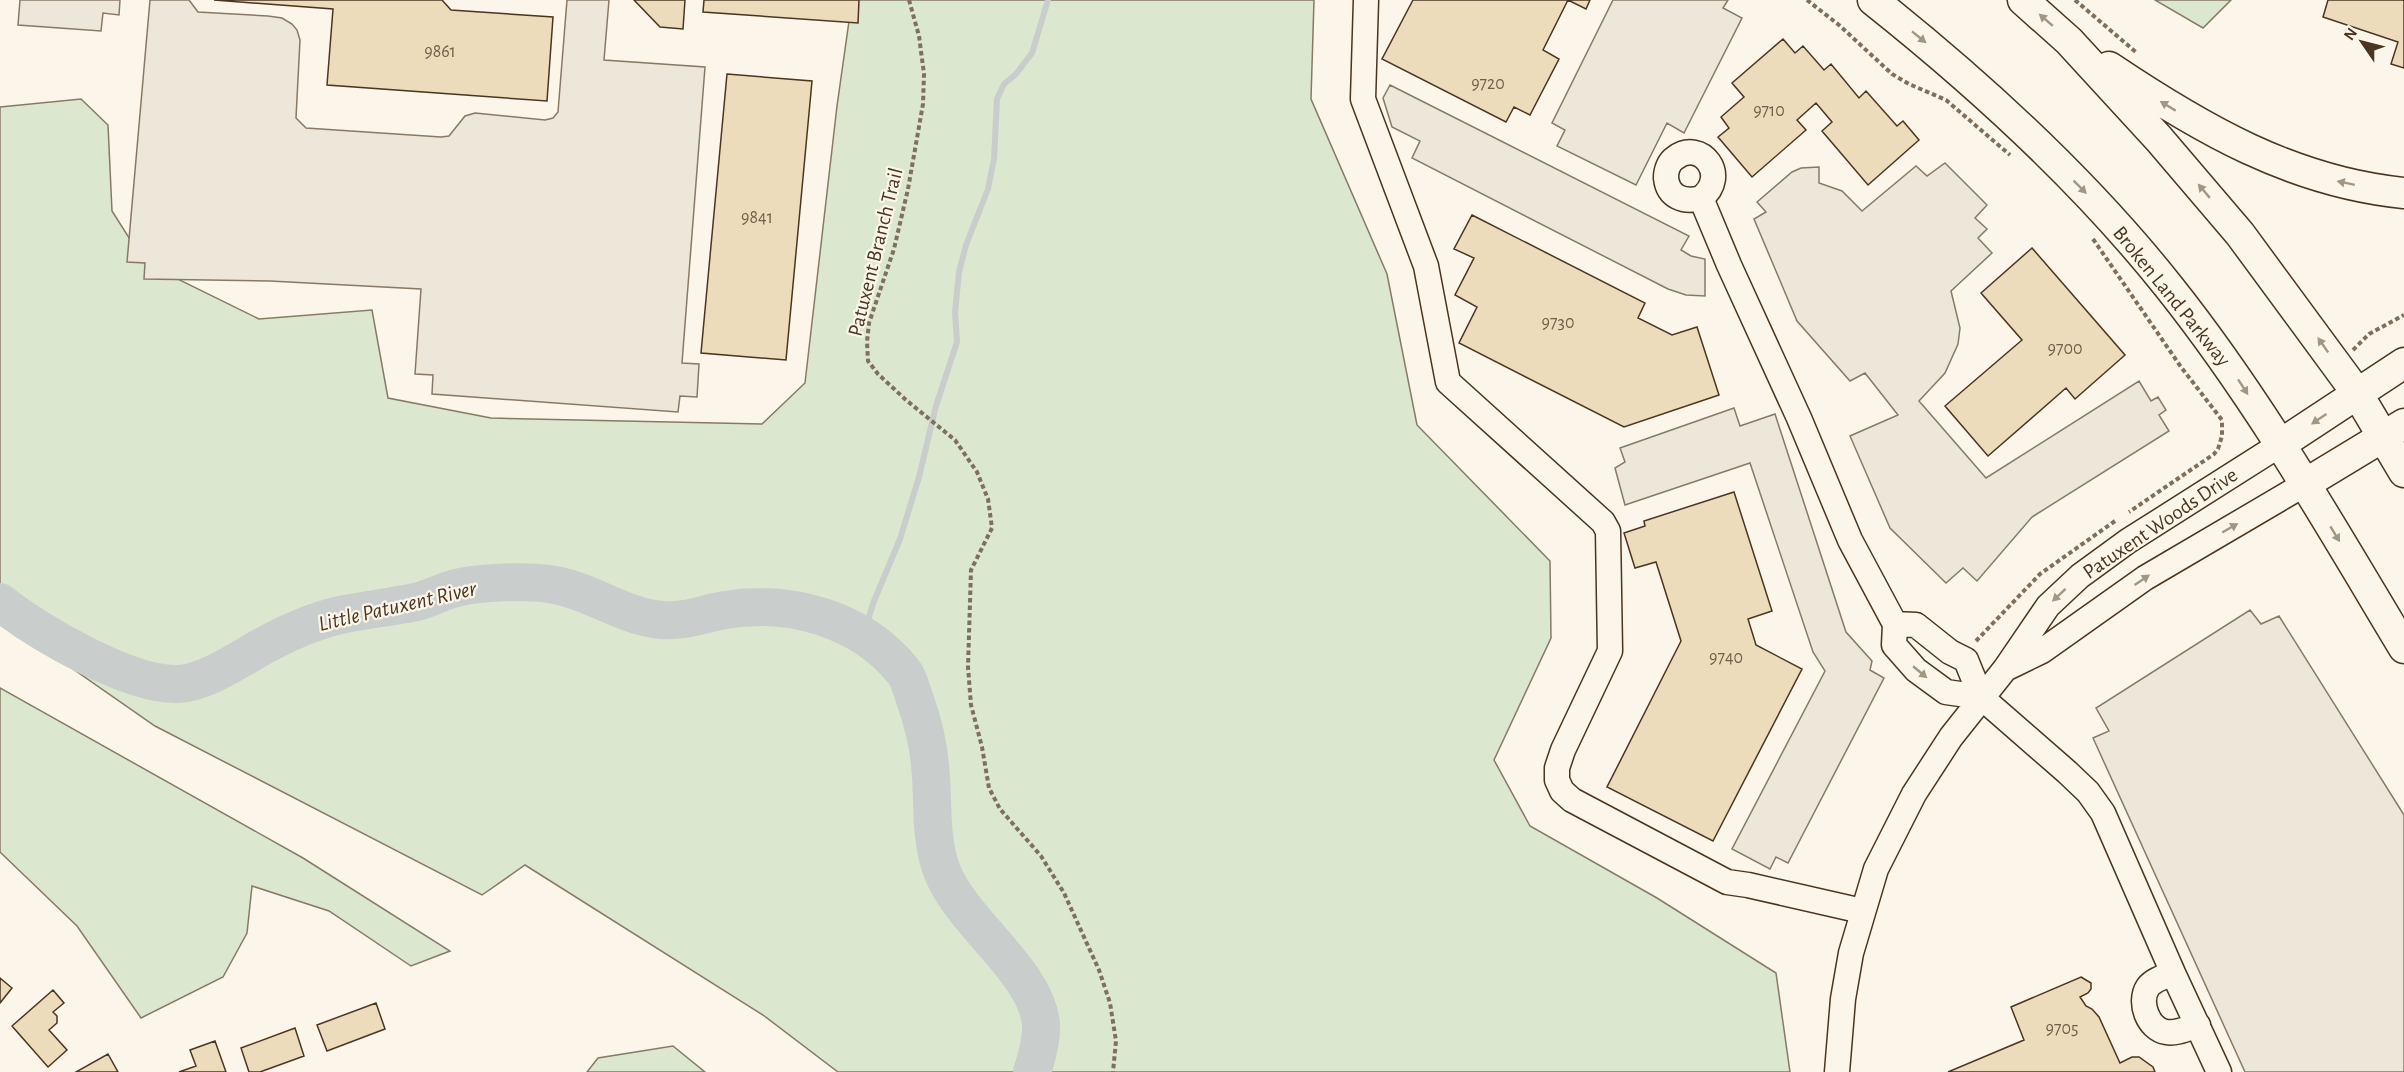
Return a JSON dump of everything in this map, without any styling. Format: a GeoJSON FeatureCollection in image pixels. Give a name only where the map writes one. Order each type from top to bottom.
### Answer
{"type":"FeatureCollection","features":[{"type":"Feature","properties":{"kind":"main road","name":"Broken Land Parkway"},"geometry":{"type":"LineString","coordinates":[[1873,0],[1953,65],[2091,198],[2168,286],[2237,378],[2281,444],[2404,648]]}},
{"type":"Feature","properties":{"kind":"main road"},"geometry":{"type":"LineString","coordinates":[[2023,0],[2069,41],[2159,139],[2240,234],[2357,393],[2394,431],[2404,472]]}},
{"type":"Feature","properties":{"kind":"main road"},"geometry":{"type":"LineString","coordinates":[[2069,41],[2158,100],[2213,133],[2272,160],[2329,179],[2404,193]]}},
{"type":"Feature","properties":{"kind":"main road"},"geometry":{"type":"LineString","coordinates":[[2281,444],[2404,363]]}},
{"type":"Feature","properties":{"kind":"main road"},"geometry":{"type":"LineString","coordinates":[[2305,484],[2394,431]]}},
{"type":"Feature","properties":{"kind":"street"},"geometry":{"type":"LineString","coordinates":[[1366,0],[1363,99],[1426,266],[1448,382],[1603,522],[1608,531],[1610,651],[1563,750],[1557,768],[1557,780],[1562,791],[1572,800],[1727,882],[1862,911]]}},
{"type":"Feature","properties":{"kind":"street"},"geometry":{"type":"LineString","coordinates":[[1701,198],[1729,265],[1799,417],[1850,540],[1895,624],[1894,645],[1916,670],[1946,692],[1981,697]]}},
{"type":"Feature","properties":{"kind":"street","name":"Patuxent Woods Drive"},"geometry":{"type":"LineString","coordinates":[[1837,1072],[1843,999],[1862,911],[1876,869],[1890,837],[1914,794],[1951,736],[2005,669],[2048,606],[2080,576],[2128,541],[2281,444]]}},
{"type":"Feature","properties":{"kind":"street","name":"Patuxent Woods Drive"},"geometry":{"type":"LineString","coordinates":[[2005,669],[2042,651],[2145,578],[2305,484]]}},
{"type":"Feature","properties":{"kind":"street"},"geometry":{"type":"LineString","coordinates":[[1895,624],[1916,625],[1950,652],[1966,660],[1981,697],[2088,792],[2103,813],[2218,1072]]}},
{"type":"Feature","properties":{"kind":"street"},"geometry":{"type":"LineString","coordinates":[[2173,973],[2149,985],[2144,1003],[2149,1018],[2153,1026],[2168,1033],[2198,1025]]}},
{"type":"Feature","properties":{"kind":"path","name":"Patuxent Branch Trail"},"geometry":{"type":"LineString","coordinates":[[909,0],[919,36],[924,74],[923,104],[908,189],[894,249],[869,323],[868,361],[878,374],[906,400],[956,440],[981,481],[988,499],[992,528],[970,570],[968,668],[971,705],[982,747],[989,788],[1000,809],[1041,856],[1064,893],[1099,970],[1110,1003],[1116,1041],[1113,1072]]}},
{"type":"Feature","properties":{"kind":"path"},"geometry":{"type":"LineString","coordinates":[[1807,0],[1839,25],[1892,74],[1946,100],[2010,155]]}},
{"type":"Feature","properties":{"kind":"path"},"geometry":{"type":"LineString","coordinates":[[2075,0],[2138,54]]}},
{"type":"Feature","properties":{"kind":"path"},"geometry":{"type":"LineString","coordinates":[[2085,231],[2181,367],[2219,415],[2223,426],[2222,436]]}},
{"type":"Feature","properties":{"kind":"path"},"geometry":{"type":"LineString","coordinates":[[2352,351],[2369,334],[2404,315]]}},
{"type":"Feature","properties":{"kind":"green space"},"geometry":{"type":"Polygon","coordinates":[[[852,0],[1314,0],[1311,99],[1387,274],[1417,425],[1550,561],[1551,638],[1494,760],[1530,826],[1657,898],[1776,973],[1790,1072],[838,1072],[763,1015],[525,865],[482,895],[155,726],[0,618],[0,107],[81,99],[108,125],[112,211],[145,263],[259,319],[372,310],[388,398],[491,418],[762,424],[805,383],[837,106],[852,0]]]}},
{"type":"Feature","properties":{"kind":"green space"},"geometry":{"type":"Polygon","coordinates":[[[2155,0],[2231,0],[2203,28],[2155,0]]]}},
{"type":"Feature","properties":{"kind":"green space"},"geometry":{"type":"Polygon","coordinates":[[[0,688],[303,858],[450,951],[411,966],[329,911],[252,886],[247,933],[223,977],[141,1018],[77,926],[0,852],[0,688]]]}},
{"type":"Feature","properties":{"kind":"green space"},"geometry":{"type":"Polygon","coordinates":[[[673,1046],[705,1072],[587,1072],[598,1058],[673,1046]]]}},
{"type":"Feature","properties":{"kind":"shaded area"},"geometry":{"type":"Polygon","coordinates":[[[20,0],[120,0],[119,15],[103,13],[101,31],[18,25],[20,0]]]}},
{"type":"Feature","properties":{"kind":"shaded area"},"geometry":{"type":"Polygon","coordinates":[[[150,0],[189,0],[198,12],[268,16],[282,18],[292,24],[300,40],[296,118],[306,128],[441,137],[449,136],[465,116],[475,113],[545,120],[553,118],[558,112],[567,0],[609,0],[604,60],[705,67],[682,363],[699,364],[697,397],[680,396],[678,412],[432,394],[433,375],[415,374],[421,289],[270,281],[144,279],[145,263],[127,262],[150,0]]]}},
{"type":"Feature","properties":{"kind":"shaded area"},"geometry":{"type":"Polygon","coordinates":[[[1613,0],[1728,0],[1723,8],[1742,18],[1684,133],[1667,123],[1636,185],[1557,146],[1565,130],[1552,123],[1613,0]]]}},
{"type":"Feature","properties":{"kind":"shaded area"},"geometry":{"type":"Polygon","coordinates":[[[1390,85],[1689,236],[1681,250],[1691,256],[1705,259],[1705,296],[1686,295],[1668,289],[1412,158],[1420,141],[1392,127],[1383,98],[1390,85]]]}},
{"type":"Feature","properties":{"kind":"shaded area"},"geometry":{"type":"Polygon","coordinates":[[[1945,163],[1987,205],[1975,218],[1987,229],[1978,238],[1992,253],[1951,291],[1960,328],[1958,344],[1945,373],[1919,401],[1986,478],[2139,381],[2151,401],[2158,397],[2166,410],[2159,415],[2169,431],[2032,517],[1977,581],[1963,568],[1946,583],[1890,528],[1850,436],[1898,415],[1865,373],[1850,381],[1797,321],[1754,219],[1766,212],[1757,202],[1792,172],[1801,168],[1819,167],[1819,183],[1842,191],[1862,211],[1916,166],[1927,176],[1945,163]]]}},
{"type":"Feature","properties":{"kind":"shaded area"},"geometry":{"type":"Polygon","coordinates":[[[1734,408],[1740,426],[1775,414],[1846,632],[1872,661],[1870,670],[1884,678],[1788,863],[1776,857],[1770,869],[1732,849],[1825,671],[1813,652],[1750,463],[1625,505],[1615,468],[1625,462],[1620,448],[1734,408]]]}},
{"type":"Feature","properties":{"kind":"shaded area"},"geometry":{"type":"Polygon","coordinates":[[[2250,610],[2261,624],[2279,616],[2404,815],[2404,1072],[2245,1072],[2093,738],[2109,731],[2096,708],[2250,610]]]}},
{"type":"Feature","properties":{"kind":"building"},"geometry":{"type":"Polygon","coordinates":[[[214,0],[442,0],[451,10],[553,17],[547,101],[327,85],[333,9],[214,0]]]}},
{"type":"Feature","properties":{"kind":"building"},"geometry":{"type":"Polygon","coordinates":[[[634,0],[685,0],[683,29],[660,27],[634,0]]]}},
{"type":"Feature","properties":{"kind":"building"},"geometry":{"type":"Polygon","coordinates":[[[704,0],[859,0],[858,23],[703,12],[704,0]]]}},
{"type":"Feature","properties":{"kind":"building"},"geometry":{"type":"Polygon","coordinates":[[[1413,0],[1568,0],[1543,50],[1559,59],[1530,115],[1514,107],[1506,122],[1382,59],[1413,0]]]}},
{"type":"Feature","properties":{"kind":"building"},"geometry":{"type":"Polygon","coordinates":[[[1568,0],[1590,0],[1586,9],[1568,0]]]}},
{"type":"Feature","properties":{"kind":"building"},"geometry":{"type":"Polygon","coordinates":[[[2328,0],[2404,0],[2404,68],[2391,64],[2398,42],[2323,17],[2328,0]]]}},
{"type":"Feature","properties":{"kind":"building"},"geometry":{"type":"Polygon","coordinates":[[[1783,39],[1795,53],[1803,46],[1824,70],[1831,64],[1859,98],[1866,91],[1897,126],[1903,121],[1919,140],[1868,185],[1822,131],[1832,122],[1816,103],[1797,120],[1806,130],[1752,177],[1718,137],[1729,128],[1721,117],[1744,97],[1732,83],[1783,39]]]}},
{"type":"Feature","properties":{"kind":"building"},"geometry":{"type":"Polygon","coordinates":[[[727,74],[812,81],[786,360],[701,353],[727,74]]]}},
{"type":"Feature","properties":{"kind":"building"},"geometry":{"type":"Polygon","coordinates":[[[1472,215],[1645,303],[1638,318],[1672,335],[1697,327],[1719,395],[1624,427],[1459,343],[1477,307],[1455,295],[1474,258],[1454,249],[1472,215]]]}},
{"type":"Feature","properties":{"kind":"building"},"geometry":{"type":"Polygon","coordinates":[[[2032,248],[2125,355],[2075,399],[2066,388],[1988,456],[1945,406],[2022,340],[1981,293],[2032,248]]]}},
{"type":"Feature","properties":{"kind":"building"},"geometry":{"type":"Polygon","coordinates":[[[1734,492],[1772,611],[1748,619],[1756,645],[1802,669],[1713,841],[1607,787],[1681,641],[1656,562],[1635,568],[1624,533],[1645,526],[1644,521],[1734,492]]]}},
{"type":"Feature","properties":{"kind":"building"},"geometry":{"type":"Polygon","coordinates":[[[2081,977],[2091,983],[2091,989],[2080,997],[2086,1006],[2099,1017],[2120,1063],[2132,1057],[2139,1057],[2153,1067],[2155,1072],[1948,1072],[2024,1040],[2011,1007],[2081,977]]]}},
{"type":"Feature","properties":{"kind":"building"},"geometry":{"type":"Polygon","coordinates":[[[0,978],[12,988],[0,1003],[0,978]]]}},
{"type":"Feature","properties":{"kind":"building"},"geometry":{"type":"Polygon","coordinates":[[[53,990],[64,1003],[53,1012],[57,1016],[57,1023],[49,1030],[67,1050],[48,1067],[12,1026],[53,990]]]}},
{"type":"Feature","properties":{"kind":"building"},"geometry":{"type":"Polygon","coordinates":[[[376,1003],[385,1029],[327,1051],[317,1025],[376,1003]]]}},
{"type":"Feature","properties":{"kind":"building"},"geometry":{"type":"Polygon","coordinates":[[[295,1028],[304,1056],[260,1072],[249,1072],[241,1048],[295,1028]]]}},
{"type":"Feature","properties":{"kind":"building"},"geometry":{"type":"Polygon","coordinates":[[[215,1041],[226,1072],[179,1072],[196,1066],[190,1050],[215,1041]]]}},
{"type":"Feature","properties":{"kind":"building"},"geometry":{"type":"Polygon","coordinates":[[[108,1054],[118,1072],[76,1072],[108,1054]]]}},
{"type":"Feature","properties":{"kind":"waterway"},"geometry":{"type":"LineString","coordinates":[[863,635],[874,601],[900,539],[919,477],[936,406],[957,342],[955,312],[959,272],[966,245],[988,189],[994,159],[997,99],[1004,84],[1016,74],[1032,53],[1048,0]]}},
{"type":"Feature","properties":{"kind":"waterway","name":"Little Patuxent River"},"geometry":{"type":"LineString","coordinates":[[0,602],[60,642],[110,667],[158,682],[178,684],[201,679],[285,635],[321,620],[416,602],[456,588],[492,583],[520,582],[569,588],[635,614],[662,620],[686,619],[750,607],[799,611],[845,626],[867,638],[886,653],[903,671],[908,680],[928,747],[935,845],[942,871],[965,909],[1012,965],[1036,1003],[1041,1029],[1039,1048],[1032,1072]]}}]}
